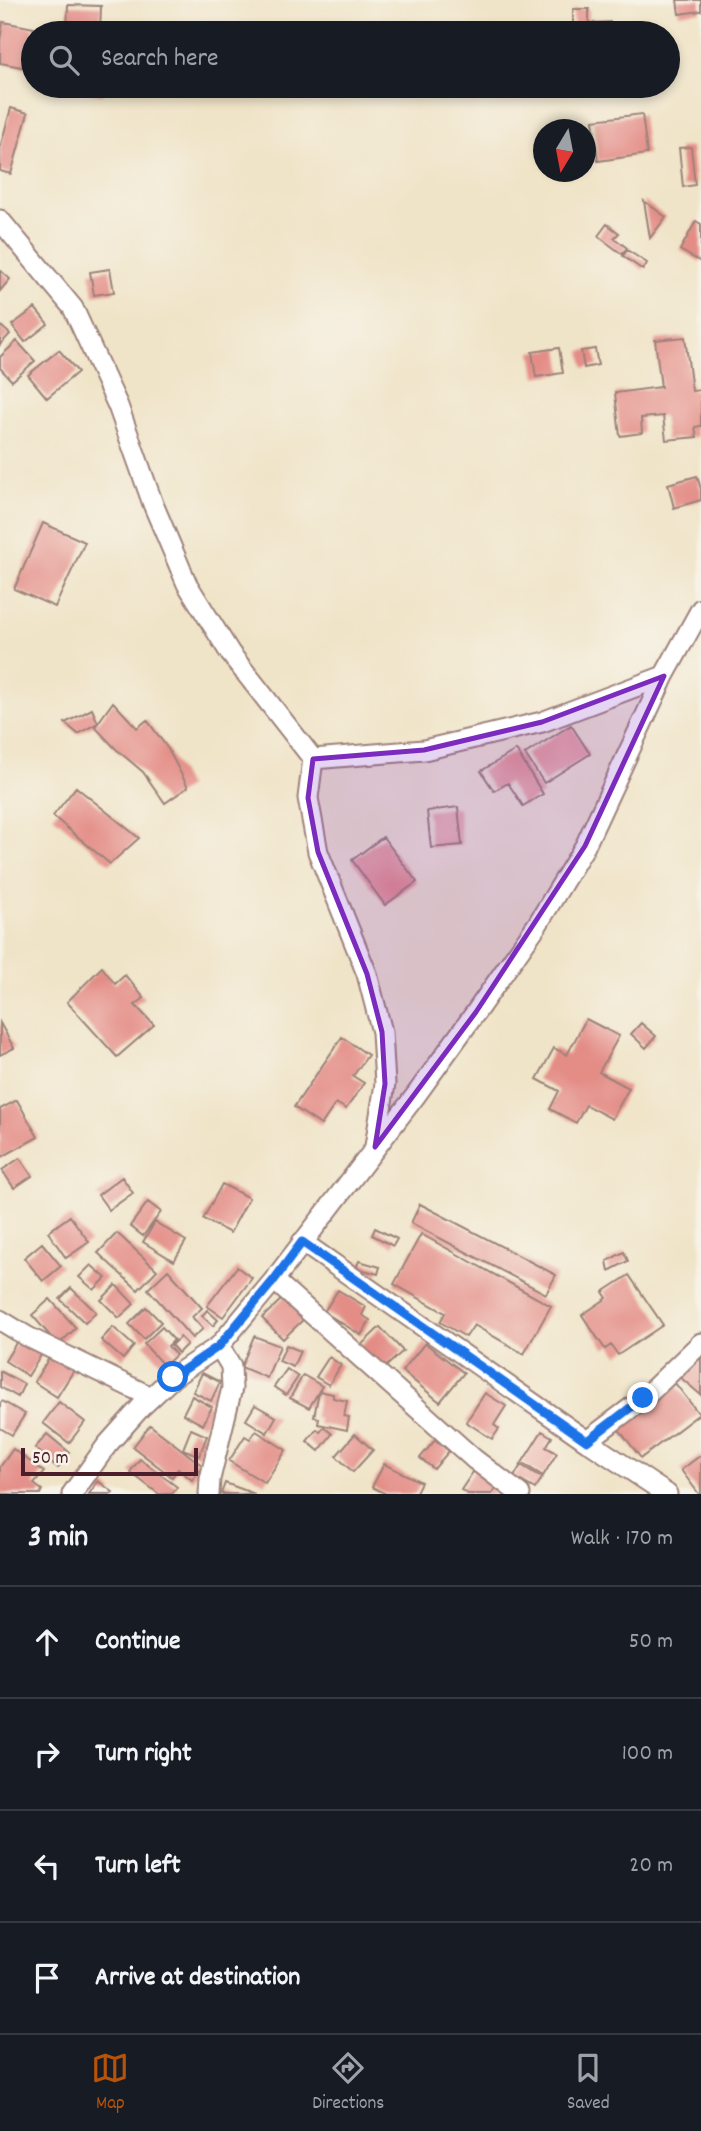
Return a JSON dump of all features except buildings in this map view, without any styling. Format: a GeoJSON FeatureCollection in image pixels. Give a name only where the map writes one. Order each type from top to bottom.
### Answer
{"type":"FeatureCollection","features":[{"type":"Feature","properties":{"kind":"street"},"geometry":{"type":"LineString","coordinates":[[0,220],[73,308],[118,405],[153,504],[187,584],[230,653],[313,759],[307,797],[318,852],[367,974],[382,1032],[385,1084],[375,1147]]}},
{"type":"Feature","properties":{"kind":"street"},"geometry":{"type":"LineString","coordinates":[[72,1494],[107,1445],[151,1397],[173,1377],[219,1346],[274,1280],[476,1012],[537,925],[578,858],[664,676],[701,609]]}},
{"type":"Feature","properties":{"kind":"street"},"geometry":{"type":"LineString","coordinates":[[313,759],[424,750],[542,722],[664,676]]}},
{"type":"Feature","properties":{"kind":"street"},"geometry":{"type":"LineString","coordinates":[[302,1242],[667,1494]]}},
{"type":"Feature","properties":{"kind":"street"},"geometry":{"type":"LineString","coordinates":[[274,1280],[474,1459],[520,1494]]}},
{"type":"Feature","properties":{"kind":"street"},"geometry":{"type":"LineString","coordinates":[[0,1320],[28,1337],[151,1397]]}},
{"type":"Feature","properties":{"kind":"street"},"geometry":{"type":"LineString","coordinates":[[587,1441],[643,1398],[701,1343]]}},
{"type":"Feature","properties":{"kind":"street"},"geometry":{"type":"LineString","coordinates":[[209,1494],[210,1479],[232,1388],[231,1366],[219,1346]]}},
{"type":"Feature","properties":{"kind":"highlighted area"},"geometry":{"type":"Polygon","coordinates":[[[664,676],[585,846],[476,1012],[375,1147],[385,1084],[382,1032],[367,974],[318,852],[308,798],[313,759],[424,750],[542,722],[664,676]]]}},
{"type":"Feature","properties":{"kind":"route"},"geometry":{"type":"LineString","coordinates":[[173,1377],[219,1346],[302,1242],[587,1441],[643,1398]]}}]}
